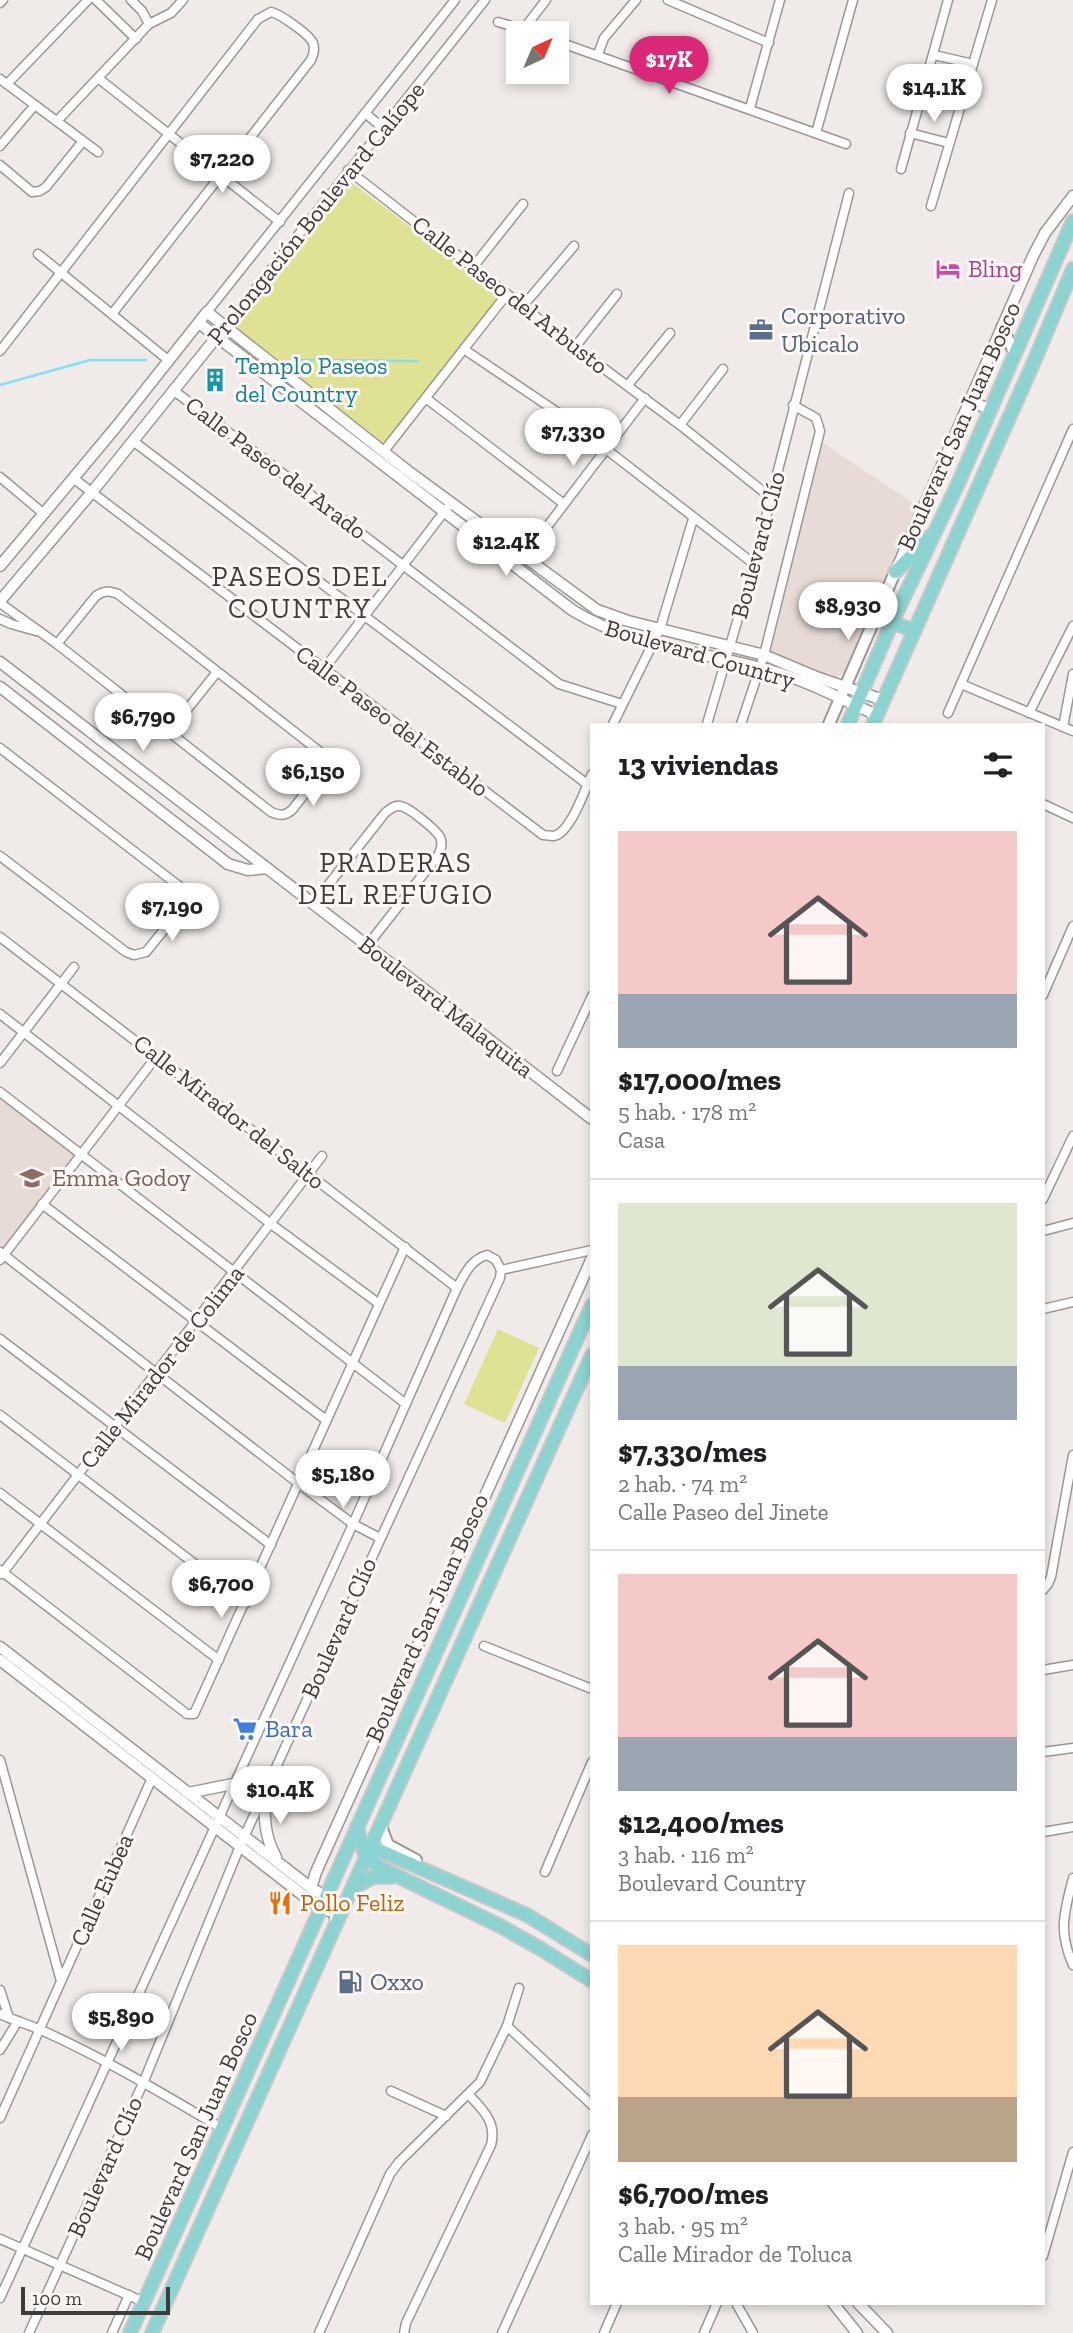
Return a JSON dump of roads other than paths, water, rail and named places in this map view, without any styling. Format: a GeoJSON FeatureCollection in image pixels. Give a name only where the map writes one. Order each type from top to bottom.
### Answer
{"type":"FeatureCollection","features":[{"type":"Feature","properties":{"kind":"main road","name":"Boulevard San Juan Bosco"},"geometry":{"type":"LineString","coordinates":[[848,723],[893,620],[991,410],[1073,221]]}},
{"type":"Feature","properties":{"kind":"main road","name":"Boulevard San Juan Bosco"},"geometry":{"type":"LineString","coordinates":[[875,720],[1073,269]]}},
{"type":"Feature","properties":{"kind":"main road"},"geometry":{"type":"LineString","coordinates":[[1002,327],[1015,354]]}},
{"type":"Feature","properties":{"kind":"main road"},"geometry":{"type":"LineString","coordinates":[[830,723],[895,572],[936,531]]}},
{"type":"Feature","properties":{"kind":"main road"},"geometry":{"type":"LineString","coordinates":[[876,615],[914,631]]}},
{"type":"Feature","properties":{"kind":"main road","name":"Boulevard San Juan Bosco"},"geometry":{"type":"LineString","coordinates":[[130,2333],[590,1308]]}},
{"type":"Feature","properties":{"kind":"main road","name":"Boulevard San Juan Bosco"},"geometry":{"type":"LineString","coordinates":[[152,2333],[334,1928],[341,1905],[352,1888],[366,1849],[388,1807],[590,1358]]}},
{"type":"Feature","properties":{"kind":"main road"},"geometry":{"type":"LineString","coordinates":[[370,1797],[370,1805],[376,1813],[388,1807]]}},
{"type":"Feature","properties":{"kind":"main road"},"geometry":{"type":"LineString","coordinates":[[380,1824],[388,1845],[426,1864],[435,1873]]}},
{"type":"Feature","properties":{"kind":"main road"},"geometry":{"type":"LineString","coordinates":[[357,1827],[366,1849],[379,1867],[499,1926],[590,1980]]}},
{"type":"Feature","properties":{"kind":"main road"},"geometry":{"type":"LineString","coordinates":[[343,1857],[366,1849],[435,1873],[527,1915],[590,1954]]}},
{"type":"Feature","properties":{"kind":"main road"},"geometry":{"type":"LineString","coordinates":[[352,1888],[373,1877],[398,1878]]}},
{"type":"Feature","properties":{"kind":"main road"},"geometry":{"type":"LineString","coordinates":[[322,1906],[329,1914],[334,1928]]}},
{"type":"Feature","properties":{"kind":"street"},"geometry":{"type":"LineString","coordinates":[[88,0],[4,82],[98,152]]}},
{"type":"Feature","properties":{"kind":"street"},"geometry":{"type":"LineString","coordinates":[[96,0],[136,39]]}},
{"type":"Feature","properties":{"kind":"street"},"geometry":{"type":"LineString","coordinates":[[131,0],[142,11],[149,24]]}},
{"type":"Feature","properties":{"kind":"street"},"geometry":{"type":"LineString","coordinates":[[57,121],[149,24],[171,13],[183,0]]}},
{"type":"Feature","properties":{"kind":"street","name":"Prolongación Boulevard Calíope"},"geometry":{"type":"LineString","coordinates":[[0,565],[199,323],[455,0]]}},
{"type":"Feature","properties":{"kind":"street","name":"Prolongación Boulevard Calíope"},"geometry":{"type":"LineString","coordinates":[[0,602],[225,327],[485,0]]}},
{"type":"Feature","properties":{"kind":"street"},"geometry":{"type":"LineString","coordinates":[[530,21],[547,0]]}},
{"type":"Feature","properties":{"kind":"street"},"geometry":{"type":"LineString","coordinates":[[598,54],[604,38],[636,0]]}},
{"type":"Feature","properties":{"kind":"street"},"geometry":{"type":"LineString","coordinates":[[668,0],[769,43]]}},
{"type":"Feature","properties":{"kind":"street"},"geometry":{"type":"LineString","coordinates":[[750,108],[780,0]]}},
{"type":"Feature","properties":{"kind":"street"},"geometry":{"type":"LineString","coordinates":[[816,133],[853,0]]}},
{"type":"Feature","properties":{"kind":"street"},"geometry":{"type":"LineString","coordinates":[[901,169],[948,0]]}},
{"type":"Feature","properties":{"kind":"street"},"geometry":{"type":"LineString","coordinates":[[931,206],[992,0]]}},
{"type":"Feature","properties":{"kind":"street"},"geometry":{"type":"LineString","coordinates":[[0,351],[264,14],[277,13],[309,38],[314,52],[311,60],[113,314]]}},
{"type":"Feature","properties":{"kind":"street"},"geometry":{"type":"LineString","coordinates":[[498,22],[506,25]]}},
{"type":"Feature","properties":{"kind":"street"},"geometry":{"type":"LineString","coordinates":[[569,45],[846,144]]}},
{"type":"Feature","properties":{"kind":"street"},"geometry":{"type":"LineString","coordinates":[[934,55],[974,64]]}},
{"type":"Feature","properties":{"kind":"street"},"geometry":{"type":"LineString","coordinates":[[99,78],[279,222]]}},
{"type":"Feature","properties":{"kind":"street"},"geometry":{"type":"LineString","coordinates":[[0,146],[35,105]]}},
{"type":"Feature","properties":{"kind":"street"},"geometry":{"type":"LineString","coordinates":[[365,113],[383,128]]}},
{"type":"Feature","properties":{"kind":"street"},"geometry":{"type":"LineString","coordinates":[[910,133],[949,143]]}},
{"type":"Feature","properties":{"kind":"street"},"geometry":{"type":"LineString","coordinates":[[0,165],[32,192],[40,191],[83,141]]}},
{"type":"Feature","properties":{"kind":"street","name":"Calle Paseo del Arbusto"},"geometry":{"type":"LineString","coordinates":[[348,170],[770,497]]}},
{"type":"Feature","properties":{"kind":"street","name":"Boulevard Clío"},"geometry":{"type":"LineString","coordinates":[[707,723],[754,564],[849,192]]}},
{"type":"Feature","properties":{"kind":"street"},"geometry":{"type":"LineString","coordinates":[[895,572],[1033,256],[1045,233],[1073,196]]}},
{"type":"Feature","properties":{"kind":"street"},"geometry":{"type":"LineString","coordinates":[[473,267],[523,204]]}},
{"type":"Feature","properties":{"kind":"street"},"geometry":{"type":"LineString","coordinates":[[523,306],[574,246]]}},
{"type":"Feature","properties":{"kind":"street"},"geometry":{"type":"LineString","coordinates":[[38,254],[169,360]]}},
{"type":"Feature","properties":{"kind":"street"},"geometry":{"type":"LineString","coordinates":[[384,452],[508,294]]}},
{"type":"Feature","properties":{"kind":"street"},"geometry":{"type":"LineString","coordinates":[[575,347],[617,294]]}},
{"type":"Feature","properties":{"kind":"street","name":"Boulevard Country"},"geometry":{"type":"LineString","coordinates":[[207,313],[384,452],[597,610],[764,655],[883,700]]}},
{"type":"Feature","properties":{"kind":"street","name":"Boulevard Country"},"geometry":{"type":"LineString","coordinates":[[199,323],[572,610],[590,621],[652,642],[775,672],[856,706],[875,720]]}},
{"type":"Feature","properties":{"kind":"street"},"geometry":{"type":"LineString","coordinates":[[628,385],[670,333]]}},
{"type":"Feature","properties":{"kind":"street"},"geometry":{"type":"LineString","coordinates":[[465,350],[566,418],[754,564]]}},
{"type":"Feature","properties":{"kind":"street"},"geometry":{"type":"LineString","coordinates":[[680,425],[723,369]]}},
{"type":"Feature","properties":{"kind":"street","name":"Calle Paseo del Arado"},"geometry":{"type":"LineString","coordinates":[[173,390],[559,684],[622,704]]}},
{"type":"Feature","properties":{"kind":"street"},"geometry":{"type":"LineString","coordinates":[[524,556],[645,398]]}},
{"type":"Feature","properties":{"kind":"street"},"geometry":{"type":"LineString","coordinates":[[427,399],[564,504]]}},
{"type":"Feature","properties":{"kind":"street"},"geometry":{"type":"LineString","coordinates":[[970,401],[991,410]]}},
{"type":"Feature","properties":{"kind":"street","name":"Boulevard Clío"},"geometry":{"type":"LineString","coordinates":[[741,723],[761,668],[820,431],[816,418],[793,405]]}},
{"type":"Feature","properties":{"kind":"street"},"geometry":{"type":"LineString","coordinates":[[948,713],[1070,443],[1073,429]]}},
{"type":"Feature","properties":{"kind":"street"},"geometry":{"type":"LineString","coordinates":[[132,441],[587,784]]}},
{"type":"Feature","properties":{"kind":"street"},"geometry":{"type":"LineString","coordinates":[[0,477],[44,514]]}},
{"type":"Feature","properties":{"kind":"street","name":"Calle Paseo del Establo"},"geometry":{"type":"LineString","coordinates":[[74,478],[543,835],[554,836],[563,831],[570,822],[590,778]]}},
{"type":"Feature","properties":{"kind":"street"},"geometry":{"type":"LineString","coordinates":[[324,669],[451,503]]}},
{"type":"Feature","properties":{"kind":"street"},"geometry":{"type":"LineString","coordinates":[[613,723],[660,629],[693,519]]}},
{"type":"Feature","properties":{"kind":"street"},"geometry":{"type":"LineString","coordinates":[[0,602],[278,816],[292,810],[325,768],[319,751],[118,594],[109,591],[96,596],[57,644]]}},
{"type":"Feature","properties":{"kind":"street"},"geometry":{"type":"LineString","coordinates":[[0,619],[39,631]]}},
{"type":"Feature","properties":{"kind":"street"},"geometry":{"type":"LineString","coordinates":[[1029,713],[1073,626]]}},
{"type":"Feature","properties":{"kind":"street","name":"Boulevard Malaquita"},"geometry":{"type":"LineString","coordinates":[[0,662],[590,1117]]}},
{"type":"Feature","properties":{"kind":"street"},"geometry":{"type":"LineString","coordinates":[[169,732],[217,672]]}},
{"type":"Feature","properties":{"kind":"street"},"geometry":{"type":"LineString","coordinates":[[1063,727],[1073,674]]}},
{"type":"Feature","properties":{"kind":"street"},"geometry":{"type":"LineString","coordinates":[[961,684],[1073,731]]}},
{"type":"Feature","properties":{"kind":"street"},"geometry":{"type":"LineString","coordinates":[[0,687],[228,864],[237,869],[267,868]]}},
{"type":"Feature","properties":{"kind":"street"},"geometry":{"type":"LineString","coordinates":[[0,748],[179,886],[185,899],[184,905],[146,952],[134,956],[0,856]]}},
{"type":"Feature","properties":{"kind":"street"},"geometry":{"type":"LineString","coordinates":[[1045,805],[1073,818]]}},
{"type":"Feature","properties":{"kind":"street"},"geometry":{"type":"LineString","coordinates":[[314,903],[385,813],[398,806],[408,809],[435,831],[441,839],[442,847],[367,946]]}},
{"type":"Feature","properties":{"kind":"street"},"geometry":{"type":"LineString","coordinates":[[1045,990],[1073,926]]}},
{"type":"Feature","properties":{"kind":"street","name":"Calle Mirador del Salto"},"geometry":{"type":"LineString","coordinates":[[0,937],[457,1288]]}},
{"type":"Feature","properties":{"kind":"street"},"geometry":{"type":"LineString","coordinates":[[0,1063],[74,967]]}},
{"type":"Feature","properties":{"kind":"street"},"geometry":{"type":"LineString","coordinates":[[557,1071],[590,1000]]}},
{"type":"Feature","properties":{"kind":"street"},"geometry":{"type":"LineString","coordinates":[[0,1014],[271,1224],[378,1303]]}},
{"type":"Feature","properties":{"kind":"street"},"geometry":{"type":"LineString","coordinates":[[156,1057],[1,1255],[298,1483],[353,1524],[380,1538]]}},
{"type":"Feature","properties":{"kind":"street"},"geometry":{"type":"LineString","coordinates":[[0,1093],[406,1404]]}},
{"type":"Feature","properties":{"kind":"street"},"geometry":{"type":"LineString","coordinates":[[1045,1195],[1072,1139]]}},
{"type":"Feature","properties":{"kind":"street","name":"Calle Mirador de Colima"},"geometry":{"type":"LineString","coordinates":[[1,1573],[322,1156]]}},
{"type":"Feature","properties":{"kind":"street"},"geometry":{"type":"LineString","coordinates":[[42,1205],[326,1420]]}},
{"type":"Feature","properties":{"kind":"street"},"geometry":{"type":"LineString","coordinates":[[1045,1230],[1073,1223]]}},
{"type":"Feature","properties":{"kind":"street"},"geometry":{"type":"LineString","coordinates":[[1,1573],[191,1715],[197,1711],[405,1247]]}},
{"type":"Feature","properties":{"kind":"street"},"geometry":{"type":"LineString","coordinates":[[0,2298],[353,1524],[457,1288],[471,1264],[487,1255],[496,1260],[501,1270],[590,1250]]}},
{"type":"Feature","properties":{"kind":"street"},"geometry":{"type":"LineString","coordinates":[[311,1888],[590,1262]]}},
{"type":"Feature","properties":{"kind":"street","name":"Boulevard Clío"},"geometry":{"type":"LineString","coordinates":[[29,2333],[144,2081],[243,1841],[500,1278],[501,1270]]}},
{"type":"Feature","properties":{"kind":"street"},"geometry":{"type":"LineString","coordinates":[[1045,1309],[1073,1302]]}},
{"type":"Feature","properties":{"kind":"street"},"geometry":{"type":"LineString","coordinates":[[0,1339],[271,1545]]}},
{"type":"Feature","properties":{"kind":"street"},"geometry":{"type":"LineString","coordinates":[[0,1415],[246,1603]]}},
{"type":"Feature","properties":{"kind":"street"},"geometry":{"type":"LineString","coordinates":[[1045,1588],[1051,1577],[1073,1455]]}},
{"type":"Feature","properties":{"kind":"street"},"geometry":{"type":"LineString","coordinates":[[0,1493],[219,1660]]}},
{"type":"Feature","properties":{"kind":"street"},"geometry":{"type":"LineString","coordinates":[[484,1646],[590,1688]]}},
{"type":"Feature","properties":{"kind":"street"},"geometry":{"type":"LineString","coordinates":[[0,1647],[188,1793],[216,1821]]}},
{"type":"Feature","properties":{"kind":"street"},"geometry":{"type":"LineString","coordinates":[[0,1660],[152,1778],[243,1841],[322,1906],[341,1905]]}},
{"type":"Feature","properties":{"kind":"street"},"geometry":{"type":"LineString","coordinates":[[1045,1670],[1073,1665]]}},
{"type":"Feature","properties":{"kind":"street"},"geometry":{"type":"LineString","coordinates":[[1045,1752],[1073,1748]]}},
{"type":"Feature","properties":{"kind":"street"},"geometry":{"type":"LineString","coordinates":[[0,1760],[4,1785],[61,1981]]}},
{"type":"Feature","properties":{"kind":"street"},"geometry":{"type":"LineString","coordinates":[[545,1872],[590,1767]]}},
{"type":"Feature","properties":{"kind":"street","name":"Calle Eubea"},"geometry":{"type":"LineString","coordinates":[[0,2118],[152,1778]]}},
{"type":"Feature","properties":{"kind":"street"},"geometry":{"type":"LineString","coordinates":[[188,1793],[233,1784]]}},
{"type":"Feature","properties":{"kind":"street"},"geometry":{"type":"LineString","coordinates":[[265,1793],[267,1835],[280,1864]]}},
{"type":"Feature","properties":{"kind":"street"},"geometry":{"type":"LineString","coordinates":[[1045,1832],[1073,1827]]}},
{"type":"Feature","properties":{"kind":"street"},"geometry":{"type":"LineString","coordinates":[[243,1841],[280,1864],[311,1888],[322,1906]]}},
{"type":"Feature","properties":{"kind":"street"},"geometry":{"type":"LineString","coordinates":[[1073,1878],[1063,1925],[1065,1948],[1073,1965]]}},
{"type":"Feature","properties":{"kind":"street"},"geometry":{"type":"LineString","coordinates":[[319,2333],[390,2174],[398,2162],[469,2095],[489,2067],[507,2026],[519,1988]]}},
{"type":"Feature","properties":{"kind":"street"},"geometry":{"type":"LineString","coordinates":[[0,1990],[13,2020],[0,2050]]}},
{"type":"Feature","properties":{"kind":"street"},"geometry":{"type":"LineString","coordinates":[[0,2014],[40,2029],[144,2081],[223,2129]]}},
{"type":"Feature","properties":{"kind":"street"},"geometry":{"type":"LineString","coordinates":[[507,2026],[590,2103]]}},
{"type":"Feature","properties":{"kind":"street"},"geometry":{"type":"LineString","coordinates":[[391,2091],[446,2116]]}},
{"type":"Feature","properties":{"kind":"street"},"geometry":{"type":"LineString","coordinates":[[404,2333],[406,2323],[491,2145],[494,2134],[492,2124],[486,2113],[469,2095]]}},
{"type":"Feature","properties":{"kind":"street"},"geometry":{"type":"LineString","coordinates":[[502,2333],[590,2139]]}},
{"type":"Feature","properties":{"kind":"street"},"geometry":{"type":"LineString","coordinates":[[1045,2249],[1073,2152]]}},
{"type":"Feature","properties":{"kind":"street"},"geometry":{"type":"LineString","coordinates":[[0,2238],[144,2302]]}},
{"type":"Feature","properties":{"kind":"street"},"geometry":{"type":"LineString","coordinates":[[112,2333],[129,2295]]}},
{"type":"Feature","properties":{"kind":"street"},"geometry":{"type":"LineString","coordinates":[[604,2333],[616,2305]]}},
{"type":"Feature","properties":{"kind":"street"},"geometry":{"type":"LineString","coordinates":[[704,2333],[716,2305]]}},
{"type":"Feature","properties":{"kind":"street"},"geometry":{"type":"LineString","coordinates":[[737,2305],[753,2333]]}},
{"type":"Feature","properties":{"kind":"street"},"geometry":{"type":"LineString","coordinates":[[835,2305],[857,2333]]}},
{"type":"Feature","properties":{"kind":"street"},"geometry":{"type":"LineString","coordinates":[[860,2305],[887,2333]]}},
{"type":"Feature","properties":{"kind":"waterway"},"geometry":{"type":"LineString","coordinates":[[0,385],[90,360],[146,360]]}},
{"type":"Feature","properties":{"kind":"waterway"},"geometry":{"type":"LineString","coordinates":[[294,360],[418,361]]}},
{"type":"Feature","properties":{"kind":"place","name":"Bling"},"geometry":{"type":"Point","coordinates":[948,269]}},
{"type":"Feature","properties":{"kind":"place","name":"Corporativo Ubicalo"},"geometry":{"type":"Point","coordinates":[761,330]}},
{"type":"Feature","properties":{"kind":"place","name":"Templo Paseos del Country"},"geometry":{"type":"Point","coordinates":[215,380]}},
{"type":"Feature","properties":{"kind":"place","name":"Emma Godoy"},"geometry":{"type":"Point","coordinates":[32,1178]}},
{"type":"Feature","properties":{"kind":"place","name":"Bara"},"geometry":{"type":"Point","coordinates":[245,1729]}},
{"type":"Feature","properties":{"kind":"place","name":"Pollo Feliz"},"geometry":{"type":"Point","coordinates":[280,1903]}},
{"type":"Feature","properties":{"kind":"place","name":"Oxxo"},"geometry":{"type":"Point","coordinates":[350,1982]}},
{"type":"Feature","properties":{"kind":"district","name":"PASEOS DEL COUNTRY"},"geometry":{"type":"Point","coordinates":[300,592]}},
{"type":"Feature","properties":{"kind":"district","name":"PRADERAS DEL REFUGIO"},"geometry":{"type":"Point","coordinates":[396,878]}}]}
